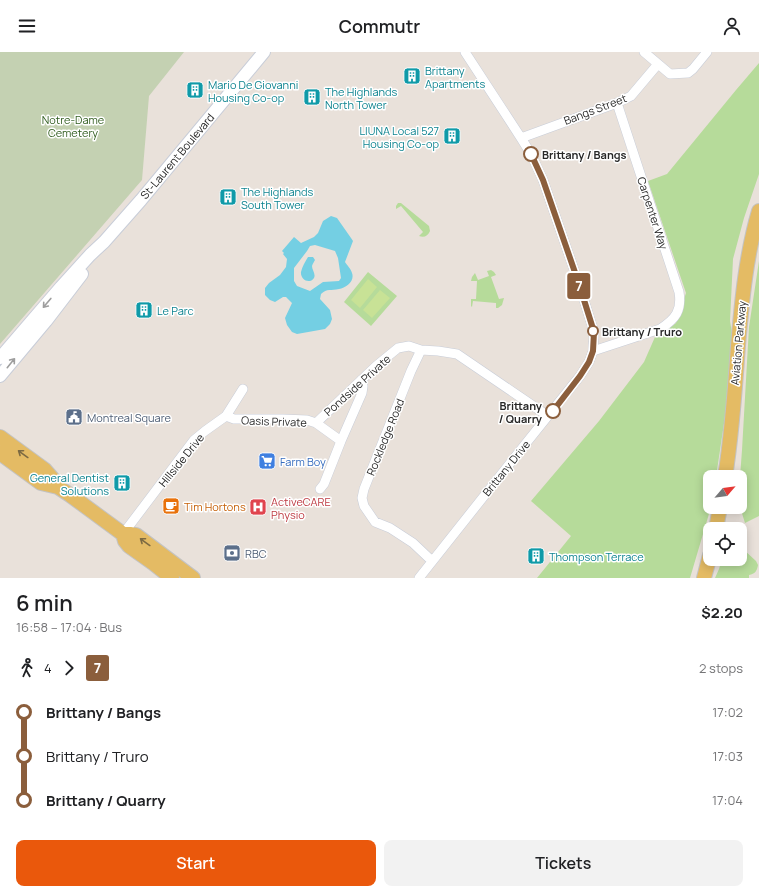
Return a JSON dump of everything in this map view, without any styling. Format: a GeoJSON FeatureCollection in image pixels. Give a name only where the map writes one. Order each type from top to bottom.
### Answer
{"type":"FeatureCollection","features":[{"type":"Feature","properties":{"kind":"main road","name":"St-Laurent Boulevard"},"geometry":{"type":"LineString","coordinates":[[0,358],[17,346],[46,321],[94,259],[104,242],[141,200],[264,52]]}},
{"type":"Feature","properties":{"kind":"main road","name":"Aviation Parkway"},"geometry":{"type":"LineString","coordinates":[[726,470],[744,283],[751,240],[759,211]]}},
{"type":"Feature","properties":{"kind":"main road","name":"St-Laurent Boulevard"},"geometry":{"type":"LineString","coordinates":[[0,376],[17,346]]}},
{"type":"Feature","properties":{"kind":"main road"},"geometry":{"type":"LineString","coordinates":[[0,437],[45,470],[58,487],[123,534],[132,534],[136,536],[193,578]]}},
{"type":"Feature","properties":{"kind":"main road"},"geometry":{"type":"LineString","coordinates":[[0,453],[41,483],[58,487]]}},
{"type":"Feature","properties":{"kind":"main road"},"geometry":{"type":"LineString","coordinates":[[123,534],[125,541],[129,546],[172,578]]}},
{"type":"Feature","properties":{"kind":"main road"},"geometry":{"type":"LineString","coordinates":[[704,578],[707,566]]}},
{"type":"Feature","properties":{"kind":"street","name":"Brittany Drive"},"geometry":{"type":"LineString","coordinates":[[420,578],[580,376],[589,362],[593,351],[594,332],[543,180],[531,154],[465,52]]}},
{"type":"Feature","properties":{"kind":"street"},"geometry":{"type":"LineString","coordinates":[[644,52],[670,74],[688,73],[707,52]]}},
{"type":"Feature","properties":{"kind":"street","name":"Bangs Street"},"geometry":{"type":"LineString","coordinates":[[521,138],[572,118],[617,103],[631,96],[658,64]]}},
{"type":"Feature","properties":{"kind":"street","name":"Carpenter Way"},"geometry":{"type":"LineString","coordinates":[[593,351],[660,329],[675,317],[679,309],[680,300],[679,292],[617,103]]}},
{"type":"Feature","properties":{"kind":"street","name":"Pondside Private"},"geometry":{"type":"LineString","coordinates":[[316,423],[376,366],[398,348],[409,346],[421,350],[457,354],[548,416]]}},
{"type":"Feature","properties":{"kind":"street","name":"Rockledge Road"},"geometry":{"type":"LineString","coordinates":[[421,350],[364,489],[362,498],[364,506],[375,522],[390,528],[413,543],[432,561]]}},
{"type":"Feature","properties":{"kind":"street"},"geometry":{"type":"LineString","coordinates":[[320,489],[324,484],[362,393],[363,386],[361,380]]}},
{"type":"Feature","properties":{"kind":"street","name":"Hillside Drive"},"geometry":{"type":"LineString","coordinates":[[123,534],[194,440],[226,416],[243,389]]}},
{"type":"Feature","properties":{"kind":"street","name":"Oasis Private"},"geometry":{"type":"LineString","coordinates":[[226,416],[234,419],[307,420],[316,423],[341,441]]}},
{"type":"Feature","properties":{"kind":"green space","name":"Notre-Dame Cemetery"},"geometry":{"type":"Polygon","coordinates":[[[0,52],[184,52],[149,96],[142,180],[0,344],[0,52]]]}},
{"type":"Feature","properties":{"kind":"green space"},"geometry":{"type":"Polygon","coordinates":[[[759,63],[759,174],[744,218],[733,259],[730,321],[732,333],[729,390],[717,470],[703,470],[703,514],[709,514],[707,522],[703,522],[703,534],[690,578],[537,578],[571,536],[531,501],[599,421],[644,362],[655,337],[676,323],[686,293],[648,181],[667,174],[759,63]]]}},
{"type":"Feature","properties":{"kind":"green space"},"geometry":{"type":"Polygon","coordinates":[[[398,203],[401,203],[429,226],[430,231],[427,235],[424,237],[419,236],[423,232],[401,206],[396,209],[398,203]]]}},
{"type":"Feature","properties":{"kind":"green space"},"geometry":{"type":"Polygon","coordinates":[[[759,261],[759,516],[745,522],[742,514],[747,514],[747,470],[741,470],[749,327],[759,261]]]}},
{"type":"Feature","properties":{"kind":"green space"},"geometry":{"type":"Polygon","coordinates":[[[491,270],[496,275],[491,277],[499,299],[504,298],[502,305],[496,308],[496,303],[473,301],[472,307],[471,299],[476,299],[477,281],[471,281],[472,277],[475,273],[478,280],[489,276],[487,271],[491,270]]]}},
{"type":"Feature","properties":{"kind":"green space"},"geometry":{"type":"Polygon","coordinates":[[[368,272],[397,296],[371,326],[344,302],[368,272]]]}},
{"type":"Feature","properties":{"kind":"green space"},"geometry":{"type":"Polygon","coordinates":[[[368,279],[377,287],[360,308],[351,300],[368,279]]]}},
{"type":"Feature","properties":{"kind":"green space"},"geometry":{"type":"Polygon","coordinates":[[[380,290],[390,298],[372,318],[363,310],[380,290]]]}},
{"type":"Feature","properties":{"kind":"green space"},"geometry":{"type":"Polygon","coordinates":[[[747,553],[758,565],[755,572],[749,575],[749,578],[715,578],[720,566],[747,566],[747,553]]]}},
{"type":"Feature","properties":{"kind":"water"},"geometry":{"type":"Polygon","coordinates":[[[331,216],[337,218],[353,241],[345,262],[353,276],[349,284],[344,287],[336,290],[327,290],[321,294],[320,299],[330,310],[332,319],[330,324],[325,329],[297,334],[292,332],[287,325],[285,318],[292,303],[286,297],[283,297],[275,302],[270,300],[265,295],[265,288],[280,275],[286,267],[287,259],[282,251],[294,237],[301,243],[314,237],[318,233],[323,221],[331,216]],[[315,245],[310,246],[294,268],[294,281],[297,286],[310,291],[323,282],[339,281],[341,278],[338,258],[335,251],[315,245]]]}},
{"type":"Feature","properties":{"kind":"water"},"geometry":{"type":"Polygon","coordinates":[[[308,257],[313,257],[315,260],[312,266],[314,278],[310,281],[303,279],[301,275],[302,268],[308,257]]]}},
{"type":"Feature","properties":{"kind":"bus line","name":"7"},"geometry":{"type":"LineString","coordinates":[[531,154],[543,180],[594,332],[593,351],[589,362],[553,411]]}},
{"type":"Feature","properties":{"kind":"place","name":"Brittany Apartments"},"geometry":{"type":"Point","coordinates":[412,76]}},
{"type":"Feature","properties":{"kind":"place","name":"Mario De Giovanni Housing Co-op"},"geometry":{"type":"Point","coordinates":[195,90]}},
{"type":"Feature","properties":{"kind":"place","name":"The Highlands North Tower"},"geometry":{"type":"Point","coordinates":[312,97]}},
{"type":"Feature","properties":{"kind":"place","name":"LIUNA Local 527 Housing Co-op"},"geometry":{"type":"Point","coordinates":[452,136]}},
{"type":"Feature","properties":{"kind":"place","name":"Brittany / Bangs"},"geometry":{"type":"Point","coordinates":[531,154]}},
{"type":"Feature","properties":{"kind":"place","name":"The Highlands South Tower"},"geometry":{"type":"Point","coordinates":[228,197]}},
{"type":"Feature","properties":{"kind":"place","name":"Le Parc"},"geometry":{"type":"Point","coordinates":[144,310]}},
{"type":"Feature","properties":{"kind":"place","name":"Brittany / Truro"},"geometry":{"type":"Point","coordinates":[593,331]}},
{"type":"Feature","properties":{"kind":"place","name":"Brittany / Quarry"},"geometry":{"type":"Point","coordinates":[553,411]}},
{"type":"Feature","properties":{"kind":"place","name":"Montreal Square"},"geometry":{"type":"Point","coordinates":[74,417]}},
{"type":"Feature","properties":{"kind":"place","name":"Farm Boy"},"geometry":{"type":"Point","coordinates":[267,461]}},
{"type":"Feature","properties":{"kind":"place","name":"General Dentist Solutions"},"geometry":{"type":"Point","coordinates":[122,483]}},
{"type":"Feature","properties":{"kind":"place","name":"Tim Hortons"},"geometry":{"type":"Point","coordinates":[171,506]}},
{"type":"Feature","properties":{"kind":"place","name":"ActiveCARE Physio"},"geometry":{"type":"Point","coordinates":[258,507]}},
{"type":"Feature","properties":{"kind":"place","name":"RBC"},"geometry":{"type":"Point","coordinates":[232,553]}},
{"type":"Feature","properties":{"kind":"place","name":"Thompson Terrace"},"geometry":{"type":"Point","coordinates":[536,556]}}]}
